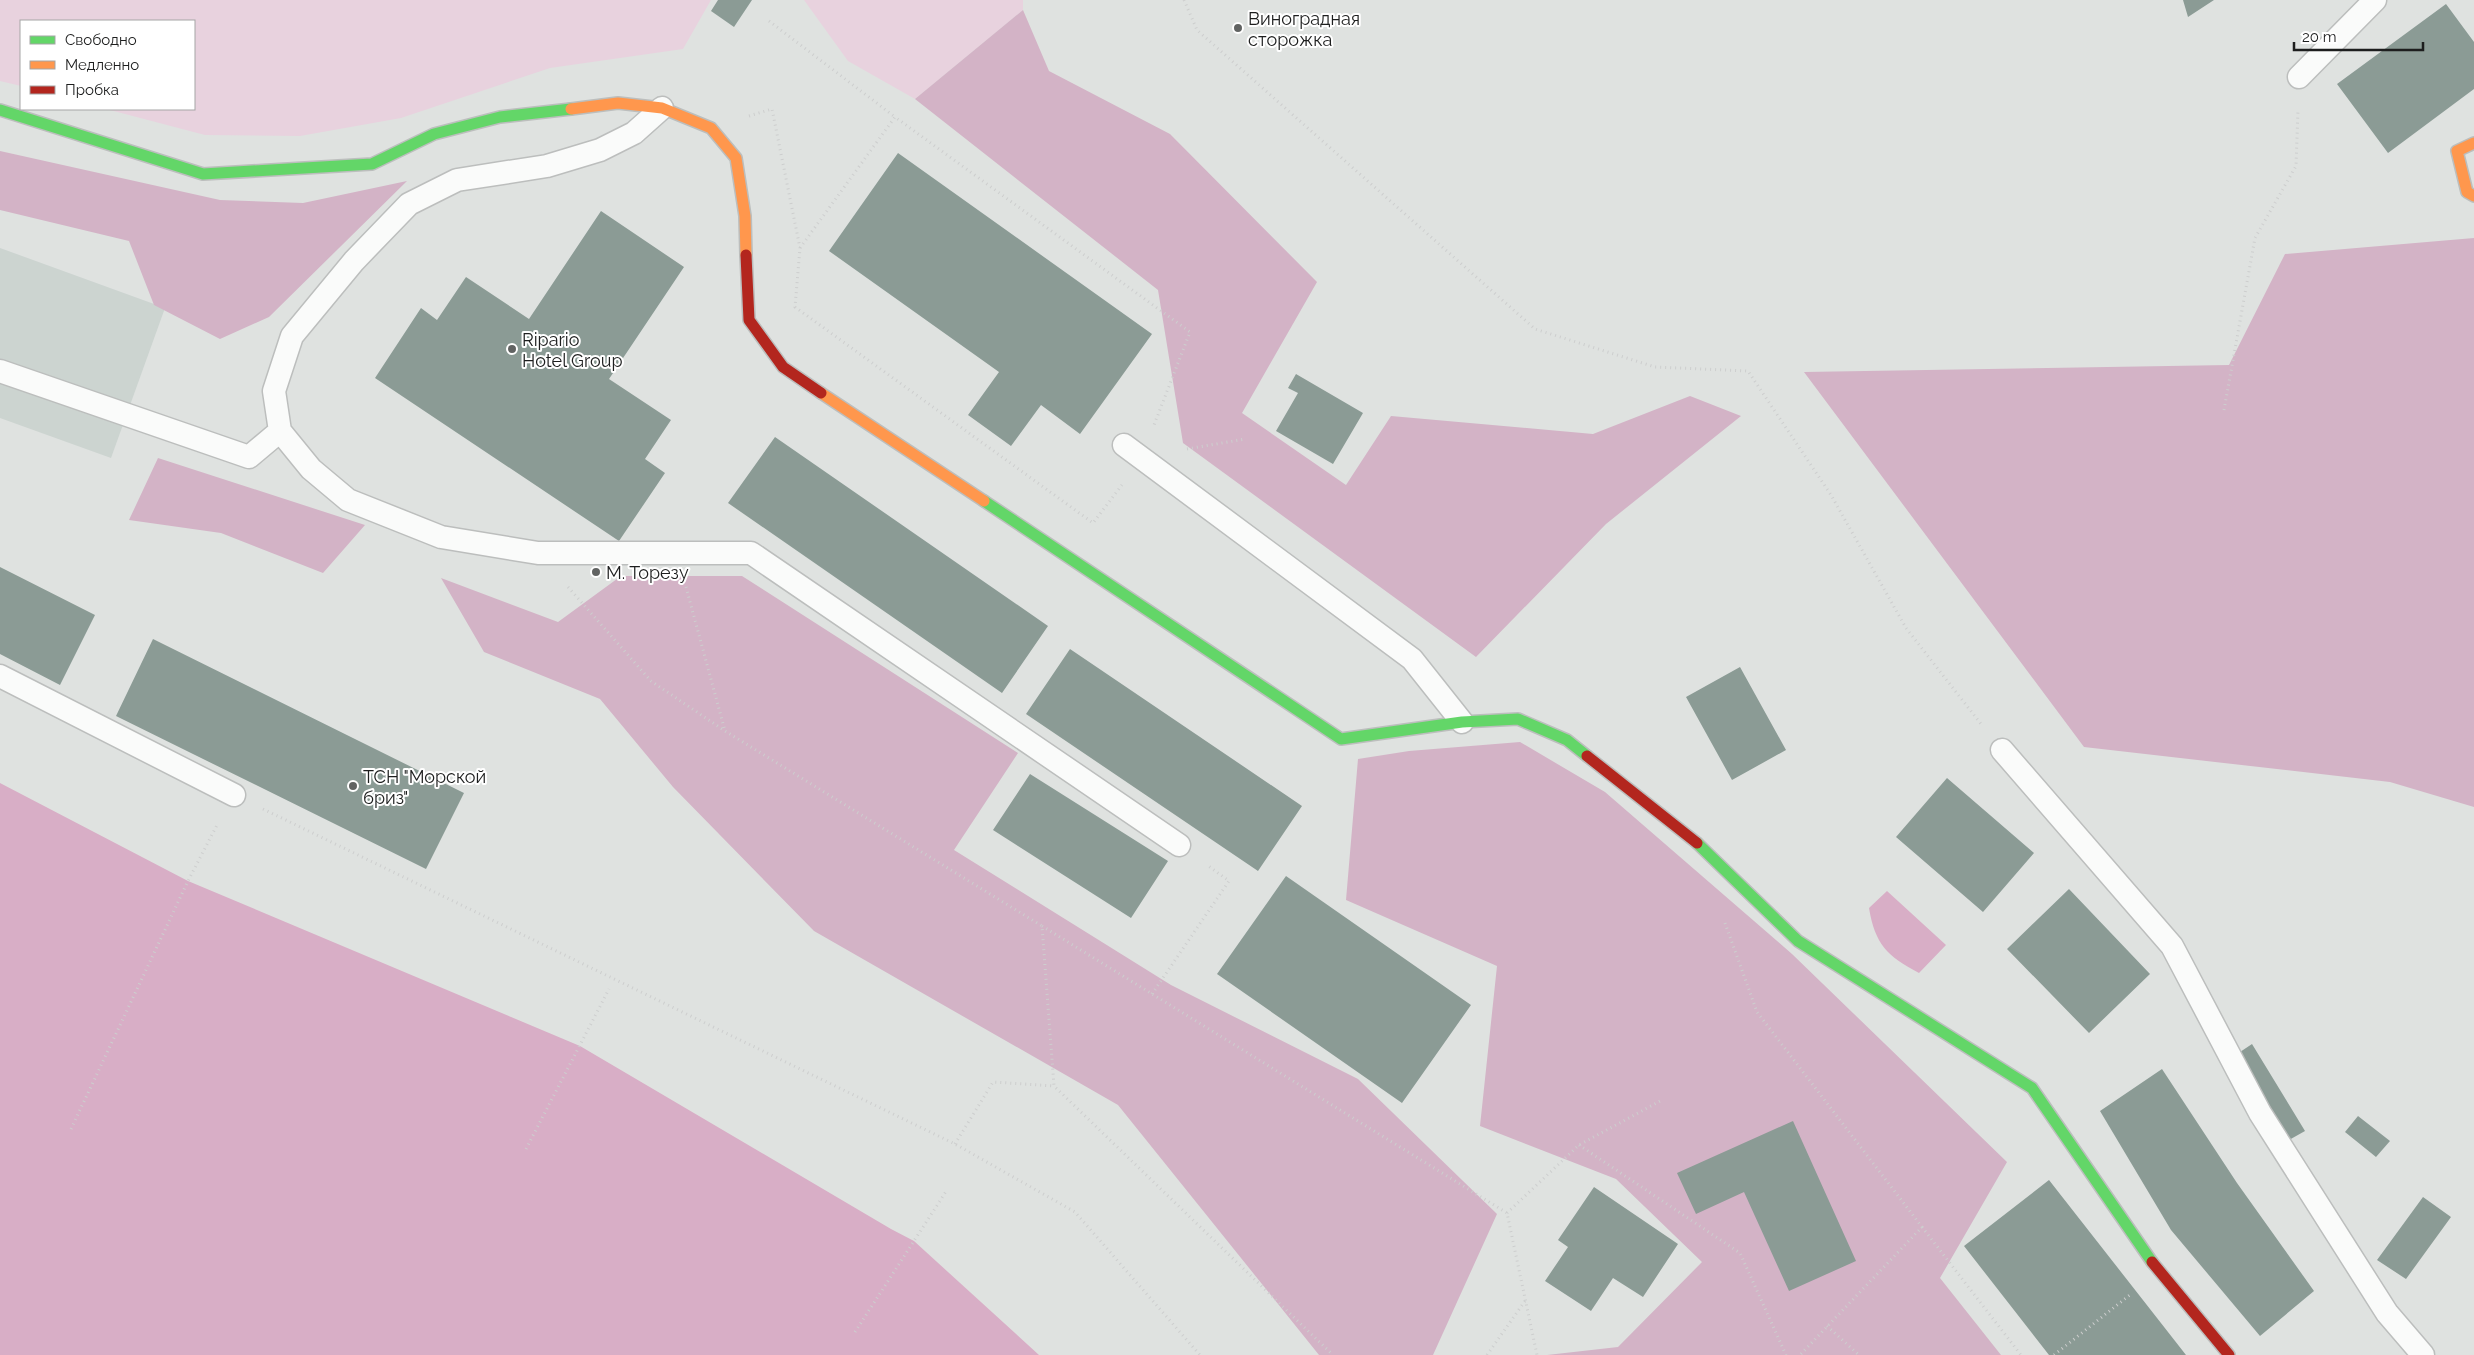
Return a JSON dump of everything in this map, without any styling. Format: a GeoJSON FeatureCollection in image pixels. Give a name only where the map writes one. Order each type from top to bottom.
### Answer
{"type":"FeatureCollection","features":[{"type":"Feature","properties":{"kind":"street"},"geometry":{"type":"LineString","coordinates":[[0,110],[204,174],[372,164],[434,134],[500,116],[618,103],[662,108],[711,128],[736,158],[745,216],[749,320],[783,368],[1341,739],[1462,722],[1518,719],[1567,740],[1695,841],[1798,941],[2032,1088],[2159,1272],[2229,1355]]}},
{"type":"Feature","properties":{"kind":"street"},"geometry":{"type":"LineString","coordinates":[[2474,143],[2457,151],[2467,192],[2474,196]]}},
{"type":"Feature","properties":{"kind":"lane"},"geometry":{"type":"LineString","coordinates":[[2299,77],[2375,0]]}},
{"type":"Feature","properties":{"kind":"lane"},"geometry":{"type":"LineString","coordinates":[[662,108],[634,133],[600,150],[547,166],[457,180],[409,204],[354,261],[292,336],[274,391],[280,431],[311,469],[348,500],[441,537],[538,554],[751,553],[1179,845]]}},
{"type":"Feature","properties":{"kind":"lane"},"geometry":{"type":"LineString","coordinates":[[0,371],[249,457],[280,431]]}},
{"type":"Feature","properties":{"kind":"lane"},"geometry":{"type":"LineString","coordinates":[[1133,451],[1412,659],[1462,722]]}},
{"type":"Feature","properties":{"kind":"lane"},"geometry":{"type":"LineString","coordinates":[[0,676],[234,795]]}},
{"type":"Feature","properties":{"kind":"lane"},"geometry":{"type":"LineString","coordinates":[[2002,750],[2172,946],[2260,1113],[2387,1313],[2423,1355]]}},
{"type":"Feature","properties":{"kind":"path"},"geometry":{"type":"LineString","coordinates":[[1184,0],[1197,30],[1535,329],[1655,367],[1748,371],[1831,495],[1906,628],[2002,750]]}},
{"type":"Feature","properties":{"kind":"path"},"geometry":{"type":"LineString","coordinates":[[769,21],[895,117],[1190,332],[1133,451],[1093,523],[795,307],[800,248],[895,117]]}},
{"type":"Feature","properties":{"kind":"path"},"geometry":{"type":"LineString","coordinates":[[2224,410],[2255,238],[2296,166],[2299,77]]}},
{"type":"Feature","properties":{"kind":"path"},"geometry":{"type":"LineString","coordinates":[[1133,451],[1245,439]]}},
{"type":"Feature","properties":{"kind":"path"},"geometry":{"type":"LineString","coordinates":[[677,553],[725,731]]}},
{"type":"Feature","properties":{"kind":"path"},"geometry":{"type":"LineString","coordinates":[[538,554],[651,681],[725,731],[1507,1213],[1537,1355]]}},
{"type":"Feature","properties":{"kind":"path"},"geometry":{"type":"LineString","coordinates":[[234,795],[955,1144],[1075,1212],[1200,1355]]}},
{"type":"Feature","properties":{"kind":"path"},"geometry":{"type":"LineString","coordinates":[[71,1129],[188,881],[219,820]]}},
{"type":"Feature","properties":{"kind":"path"},"geometry":{"type":"LineString","coordinates":[[1152,994],[1229,881],[1179,845]]}},
{"type":"Feature","properties":{"kind":"path"},"geometry":{"type":"LineString","coordinates":[[1724,922],[1757,1012],[2021,1355]]}},
{"type":"Feature","properties":{"kind":"path"},"geometry":{"type":"LineString","coordinates":[[1042,926],[1054,1086]]}},
{"type":"Feature","properties":{"kind":"path"},"geometry":{"type":"LineString","coordinates":[[526,1149],[609,989]]}},
{"type":"Feature","properties":{"kind":"path"},"geometry":{"type":"LineString","coordinates":[[955,1144],[993,1082],[1054,1086],[1333,1355]]}},
{"type":"Feature","properties":{"kind":"path"},"geometry":{"type":"LineString","coordinates":[[1507,1213],[1579,1145],[1662,1100]]}},
{"type":"Feature","properties":{"kind":"path"},"geometry":{"type":"LineString","coordinates":[[1579,1145],[1740,1254],[1786,1355]]}},
{"type":"Feature","properties":{"kind":"path"},"geometry":{"type":"LineString","coordinates":[[855,1332],[946,1190]]}},
{"type":"Feature","properties":{"kind":"path"},"geometry":{"type":"LineString","coordinates":[[1800,1355],[1922,1228]]}},
{"type":"Feature","properties":{"kind":"path"},"geometry":{"type":"LineString","coordinates":[[2054,1355],[2159,1272]]}},
{"type":"Feature","properties":{"kind":"path"},"geometry":{"type":"LineString","coordinates":[[1487,1355],[1526,1300]]}},
{"type":"Feature","properties":{"kind":"path"},"geometry":{"type":"LineString","coordinates":[[1828,1326],[1859,1355]]}},
{"type":"Feature","properties":{"kind":"shaded area"},"geometry":{"type":"Polygon","coordinates":[[[0,0],[711,0],[683,49],[550,68],[401,118],[300,136],[205,135],[110,110],[195,110],[195,20],[20,20],[20,86],[0,81],[0,0]]]}},
{"type":"Feature","properties":{"kind":"shaded area"},"geometry":{"type":"Polygon","coordinates":[[[804,0],[1023,0],[1023,10],[915,99],[848,61],[804,0]]]}},
{"type":"Feature","properties":{"kind":"shaded area"},"geometry":{"type":"Polygon","coordinates":[[[1023,10],[1049,71],[1170,134],[1317,282],[1242,413],[1346,485],[1391,416],[1593,434],[1690,396],[1741,416],[1606,524],[1476,657],[1183,443],[1158,290],[915,99],[1023,10]]]}},
{"type":"Feature","properties":{"kind":"shaded area"},"geometry":{"type":"Polygon","coordinates":[[[0,151],[220,200],[303,203],[407,181],[269,317],[220,339],[154,305],[129,241],[0,210],[0,151]]]}},
{"type":"Feature","properties":{"kind":"shaded area"},"geometry":{"type":"Polygon","coordinates":[[[2474,238],[2474,807],[2390,782],[2084,747],[1804,372],[2229,365],[2285,254],[2474,238]]]}},
{"type":"Feature","properties":{"kind":"shaded area"},"geometry":{"type":"Polygon","coordinates":[[[0,248],[165,308],[111,458],[0,418],[0,248]]]}},
{"type":"Feature","properties":{"kind":"shaded area"},"geometry":{"type":"Polygon","coordinates":[[[158,458],[365,525],[323,573],[221,533],[129,520],[158,458]]]}},
{"type":"Feature","properties":{"kind":"shaded area"},"geometry":{"type":"Polygon","coordinates":[[[621,576],[742,576],[1018,753],[954,850],[1171,985],[1358,1079],[1497,1214],[1433,1355],[1319,1355],[1118,1105],[814,931],[673,787],[600,699],[484,652],[441,578],[558,622],[621,576]]]}},
{"type":"Feature","properties":{"kind":"shaded area"},"geometry":{"type":"Polygon","coordinates":[[[1520,742],[1605,792],[1792,954],[2007,1162],[1940,1278],[2001,1355],[1547,1355],[1618,1347],[1702,1262],[1616,1179],[1480,1126],[1497,966],[1346,900],[1358,759],[1409,751],[1520,742]]]}},
{"type":"Feature","properties":{"kind":"shaded area"},"geometry":{"type":"Polygon","coordinates":[[[0,783],[188,881],[580,1046],[914,1241],[1039,1355],[0,1355],[0,783]]]}},
{"type":"Feature","properties":{"kind":"shaded area"},"geometry":{"type":"Polygon","coordinates":[[[1887,891],[1946,945],[1919,973],[1899,961],[1884,948],[1875,931],[1869,908],[1887,891]]]}},
{"type":"Feature","properties":{"kind":"building"},"geometry":{"type":"Polygon","coordinates":[[[718,0],[752,0],[734,27],[711,11],[718,0]]]}},
{"type":"Feature","properties":{"kind":"building"},"geometry":{"type":"Polygon","coordinates":[[[2183,0],[2214,0],[2188,17],[2183,0]]]}},
{"type":"Feature","properties":{"kind":"building"},"geometry":{"type":"Polygon","coordinates":[[[2446,4],[2474,42],[2474,89],[2388,153],[2337,84],[2446,4]]]}},
{"type":"Feature","properties":{"kind":"building"},"geometry":{"type":"Polygon","coordinates":[[[898,153],[1152,334],[1080,434],[1041,405],[1011,446],[968,415],[999,372],[829,251],[898,153]]]}},
{"type":"Feature","properties":{"kind":"building","name":"Ripario Hotel Group"},"geometry":{"type":"Polygon","coordinates":[[[601,211],[684,267],[609,379],[671,420],[645,459],[665,473],[619,541],[375,378],[421,308],[437,320],[466,277],[529,319],[601,211]]]}},
{"type":"Feature","properties":{"kind":"building"},"geometry":{"type":"Polygon","coordinates":[[[1296,374],[1363,413],[1333,464],[1276,431],[1298,393],[1288,388],[1296,374]]]}},
{"type":"Feature","properties":{"kind":"building"},"geometry":{"type":"Polygon","coordinates":[[[775,437],[1048,626],[1002,693],[728,503],[775,437]]]}},
{"type":"Feature","properties":{"kind":"building"},"geometry":{"type":"Polygon","coordinates":[[[0,567],[95,615],[60,685],[0,654],[0,567]]]}},
{"type":"Feature","properties":{"kind":"building","name":"ТСН \"Морской бриз\""},"geometry":{"type":"Polygon","coordinates":[[[153,639],[464,793],[426,869],[116,716],[153,639]]]}},
{"type":"Feature","properties":{"kind":"building"},"geometry":{"type":"Polygon","coordinates":[[[1070,649],[1302,806],[1258,871],[1026,714],[1070,649]]]}},
{"type":"Feature","properties":{"kind":"building"},"geometry":{"type":"Polygon","coordinates":[[[1740,667],[1786,750],[1732,780],[1686,697],[1740,667]]]}},
{"type":"Feature","properties":{"kind":"building"},"geometry":{"type":"Polygon","coordinates":[[[1030,774],[1168,861],[1131,918],[993,830],[1030,774]]]}},
{"type":"Feature","properties":{"kind":"building"},"geometry":{"type":"Polygon","coordinates":[[[1947,778],[2034,853],[1983,912],[1896,837],[1947,778]]]}},
{"type":"Feature","properties":{"kind":"building"},"geometry":{"type":"Polygon","coordinates":[[[1286,876],[1471,1005],[1402,1103],[1217,974],[1286,876]]]}},
{"type":"Feature","properties":{"kind":"building"},"geometry":{"type":"Polygon","coordinates":[[[2069,889],[2150,974],[2089,1033],[2007,949],[2069,889]]]}},
{"type":"Feature","properties":{"kind":"building"},"geometry":{"type":"Polygon","coordinates":[[[2252,1044],[2305,1131],[2289,1140],[2237,1054],[2252,1044]]]}},
{"type":"Feature","properties":{"kind":"building"},"geometry":{"type":"Polygon","coordinates":[[[2162,1069],[2237,1183],[2314,1291],[2260,1336],[2171,1230],[2100,1111],[2162,1069]]]}},
{"type":"Feature","properties":{"kind":"building"},"geometry":{"type":"Polygon","coordinates":[[[2358,1116],[2390,1141],[2376,1157],[2345,1132],[2358,1116]]]}},
{"type":"Feature","properties":{"kind":"building"},"geometry":{"type":"Polygon","coordinates":[[[1793,1121],[1856,1261],[1789,1291],[1744,1192],[1696,1214],[1677,1173],[1793,1121]]]}},
{"type":"Feature","properties":{"kind":"building"},"geometry":{"type":"Polygon","coordinates":[[[2049,1180],[2186,1355],[2049,1355],[1964,1246],[2049,1180]]]}},
{"type":"Feature","properties":{"kind":"building"},"geometry":{"type":"Polygon","coordinates":[[[1594,1187],[1678,1244],[1643,1297],[1613,1278],[1591,1311],[1545,1281],[1568,1247],[1558,1240],[1594,1187]]]}},
{"type":"Feature","properties":{"kind":"building"},"geometry":{"type":"Polygon","coordinates":[[[2423,1197],[2451,1217],[2406,1279],[2377,1260],[2423,1197]]]}},
{"type":"Feature","properties":{"kind":"traffic: fast"},"geometry":{"type":"LineString","coordinates":[[0,110],[203,174],[372,164],[434,134],[500,117],[571,109]]}},
{"type":"Feature","properties":{"kind":"traffic: fast"},"geometry":{"type":"LineString","coordinates":[[984,501],[1341,739],[1462,722],[1518,719],[1567,740],[1587,756]]}},
{"type":"Feature","properties":{"kind":"traffic: fast"},"geometry":{"type":"LineString","coordinates":[[1697,843],[1798,941],[2032,1088],[2152,1262]]}},
{"type":"Feature","properties":{"kind":"traffic: slow"},"geometry":{"type":"LineString","coordinates":[[571,109],[618,103],[662,108],[711,128],[736,158],[745,216],[746,255]]}},
{"type":"Feature","properties":{"kind":"traffic: slow"},"geometry":{"type":"LineString","coordinates":[[2474,143],[2457,151],[2467,192],[2474,196]]}},
{"type":"Feature","properties":{"kind":"traffic: slow"},"geometry":{"type":"LineString","coordinates":[[821,393],[984,501]]}},
{"type":"Feature","properties":{"kind":"traffic: jam"},"geometry":{"type":"LineString","coordinates":[[746,255],[749,320],[783,367],[821,393]]}},
{"type":"Feature","properties":{"kind":"traffic: jam"},"geometry":{"type":"LineString","coordinates":[[1587,756],[1697,843]]}},
{"type":"Feature","properties":{"kind":"traffic: jam"},"geometry":{"type":"LineString","coordinates":[[2152,1262],[2229,1355]]}},
{"type":"Feature","properties":{"kind":"place","name":"Виноградная сторожка"},"geometry":{"type":"Point","coordinates":[1238,28]}},
{"type":"Feature","properties":{"kind":"place","name":"Ripario Hotel Group"},"geometry":{"type":"Point","coordinates":[512,349]}},
{"type":"Feature","properties":{"kind":"place","name":"М. Торезу"},"geometry":{"type":"Point","coordinates":[596,572]}},
{"type":"Feature","properties":{"kind":"place","name":"ТСН \"Морской бриз\""},"geometry":{"type":"Point","coordinates":[353,786]}}]}
